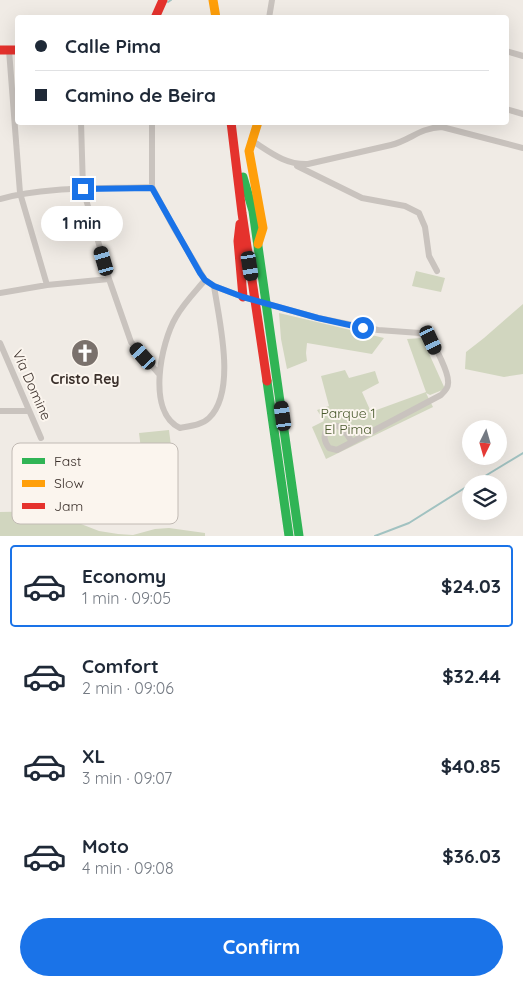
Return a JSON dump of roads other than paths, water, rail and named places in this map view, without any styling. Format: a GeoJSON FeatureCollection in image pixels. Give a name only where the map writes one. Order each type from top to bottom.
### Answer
{"type":"FeatureCollection","features":[{"type":"Feature","properties":{"kind":"main road"},"geometry":{"type":"LineString","coordinates":[[156,15],[163,0]]}},
{"type":"Feature","properties":{"kind":"main road"},"geometry":{"type":"LineString","coordinates":[[213,0],[216,15]]}},
{"type":"Feature","properties":{"kind":"main road"},"geometry":{"type":"LineString","coordinates":[[232,125],[242,213],[289,536]]}},
{"type":"Feature","properties":{"kind":"main road"},"geometry":{"type":"LineString","coordinates":[[257,125],[251,140],[249,157],[263,228],[258,244]]}},
{"type":"Feature","properties":{"kind":"main road"},"geometry":{"type":"LineString","coordinates":[[236,152],[253,211],[300,536]]}},
{"type":"Feature","properties":{"kind":"main road"},"geometry":{"type":"LineString","coordinates":[[242,213],[253,211]]}},
{"type":"Feature","properties":{"kind":"main road"},"geometry":{"type":"LineString","coordinates":[[242,213],[238,241],[243,297]]}},
{"type":"Feature","properties":{"kind":"street"},"geometry":{"type":"LineString","coordinates":[[269,15],[272,0]]}},
{"type":"Feature","properties":{"kind":"street"},"geometry":{"type":"LineString","coordinates":[[9,50],[20,194],[47,285]]}},
{"type":"Feature","properties":{"kind":"street"},"geometry":{"type":"LineString","coordinates":[[509,52],[523,56]]}},
{"type":"Feature","properties":{"kind":"street"},"geometry":{"type":"LineString","coordinates":[[509,110],[523,114]]}},
{"type":"Feature","properties":{"kind":"street"},"geometry":{"type":"LineString","coordinates":[[81,125],[83,189],[109,279],[132,342],[160,374]]}},
{"type":"Feature","properties":{"kind":"street"},"geometry":{"type":"LineString","coordinates":[[152,125],[152,188],[205,280],[214,286],[267,304],[348,325],[420,333],[431,340],[447,374],[448,380],[445,390],[441,395],[337,450],[333,450],[326,443],[325,433],[327,428],[336,425],[340,427],[352,442]]}},
{"type":"Feature","properties":{"kind":"street"},"geometry":{"type":"LineString","coordinates":[[293,164],[308,164],[398,143],[425,129],[434,127],[442,127],[523,148]]}},
{"type":"Feature","properties":{"kind":"street"},"geometry":{"type":"LineString","coordinates":[[251,140],[285,161],[362,198],[413,208],[419,213],[425,226],[429,256],[437,271]]}},
{"type":"Feature","properties":{"kind":"street"},"geometry":{"type":"LineString","coordinates":[[0,199],[20,194],[83,189],[152,188]]}},
{"type":"Feature","properties":{"kind":"street"},"geometry":{"type":"LineString","coordinates":[[0,293],[47,285],[109,279]]}},
{"type":"Feature","properties":{"kind":"street"},"geometry":{"type":"LineString","coordinates":[[205,280],[176,317],[167,338],[160,374],[160,393],[164,408],[175,426],[180,428],[196,425],[209,419],[220,399],[224,354],[214,286]]}},
{"type":"Feature","properties":{"kind":"street","name":"Vía Domine"},"geometry":{"type":"LineString","coordinates":[[0,343],[41,438]]}},
{"type":"Feature","properties":{"kind":"street"},"geometry":{"type":"LineString","coordinates":[[0,410],[29,411]]}},
{"type":"Feature","properties":{"kind":"waterway"},"geometry":{"type":"LineString","coordinates":[[487,475],[523,453]]}},
{"type":"Feature","properties":{"kind":"waterway"},"geometry":{"type":"LineString","coordinates":[[375,536],[409,523],[462,490]]}},
{"type":"Feature","properties":{"kind":"place","name":"Cristo Rey"},"geometry":{"type":"Point","coordinates":[85,353]}},
{"type":"Feature","properties":{"kind":"park label","name":"Parque 1 El Pima"},"geometry":{"type":"Point","coordinates":[348,422]}}]}
